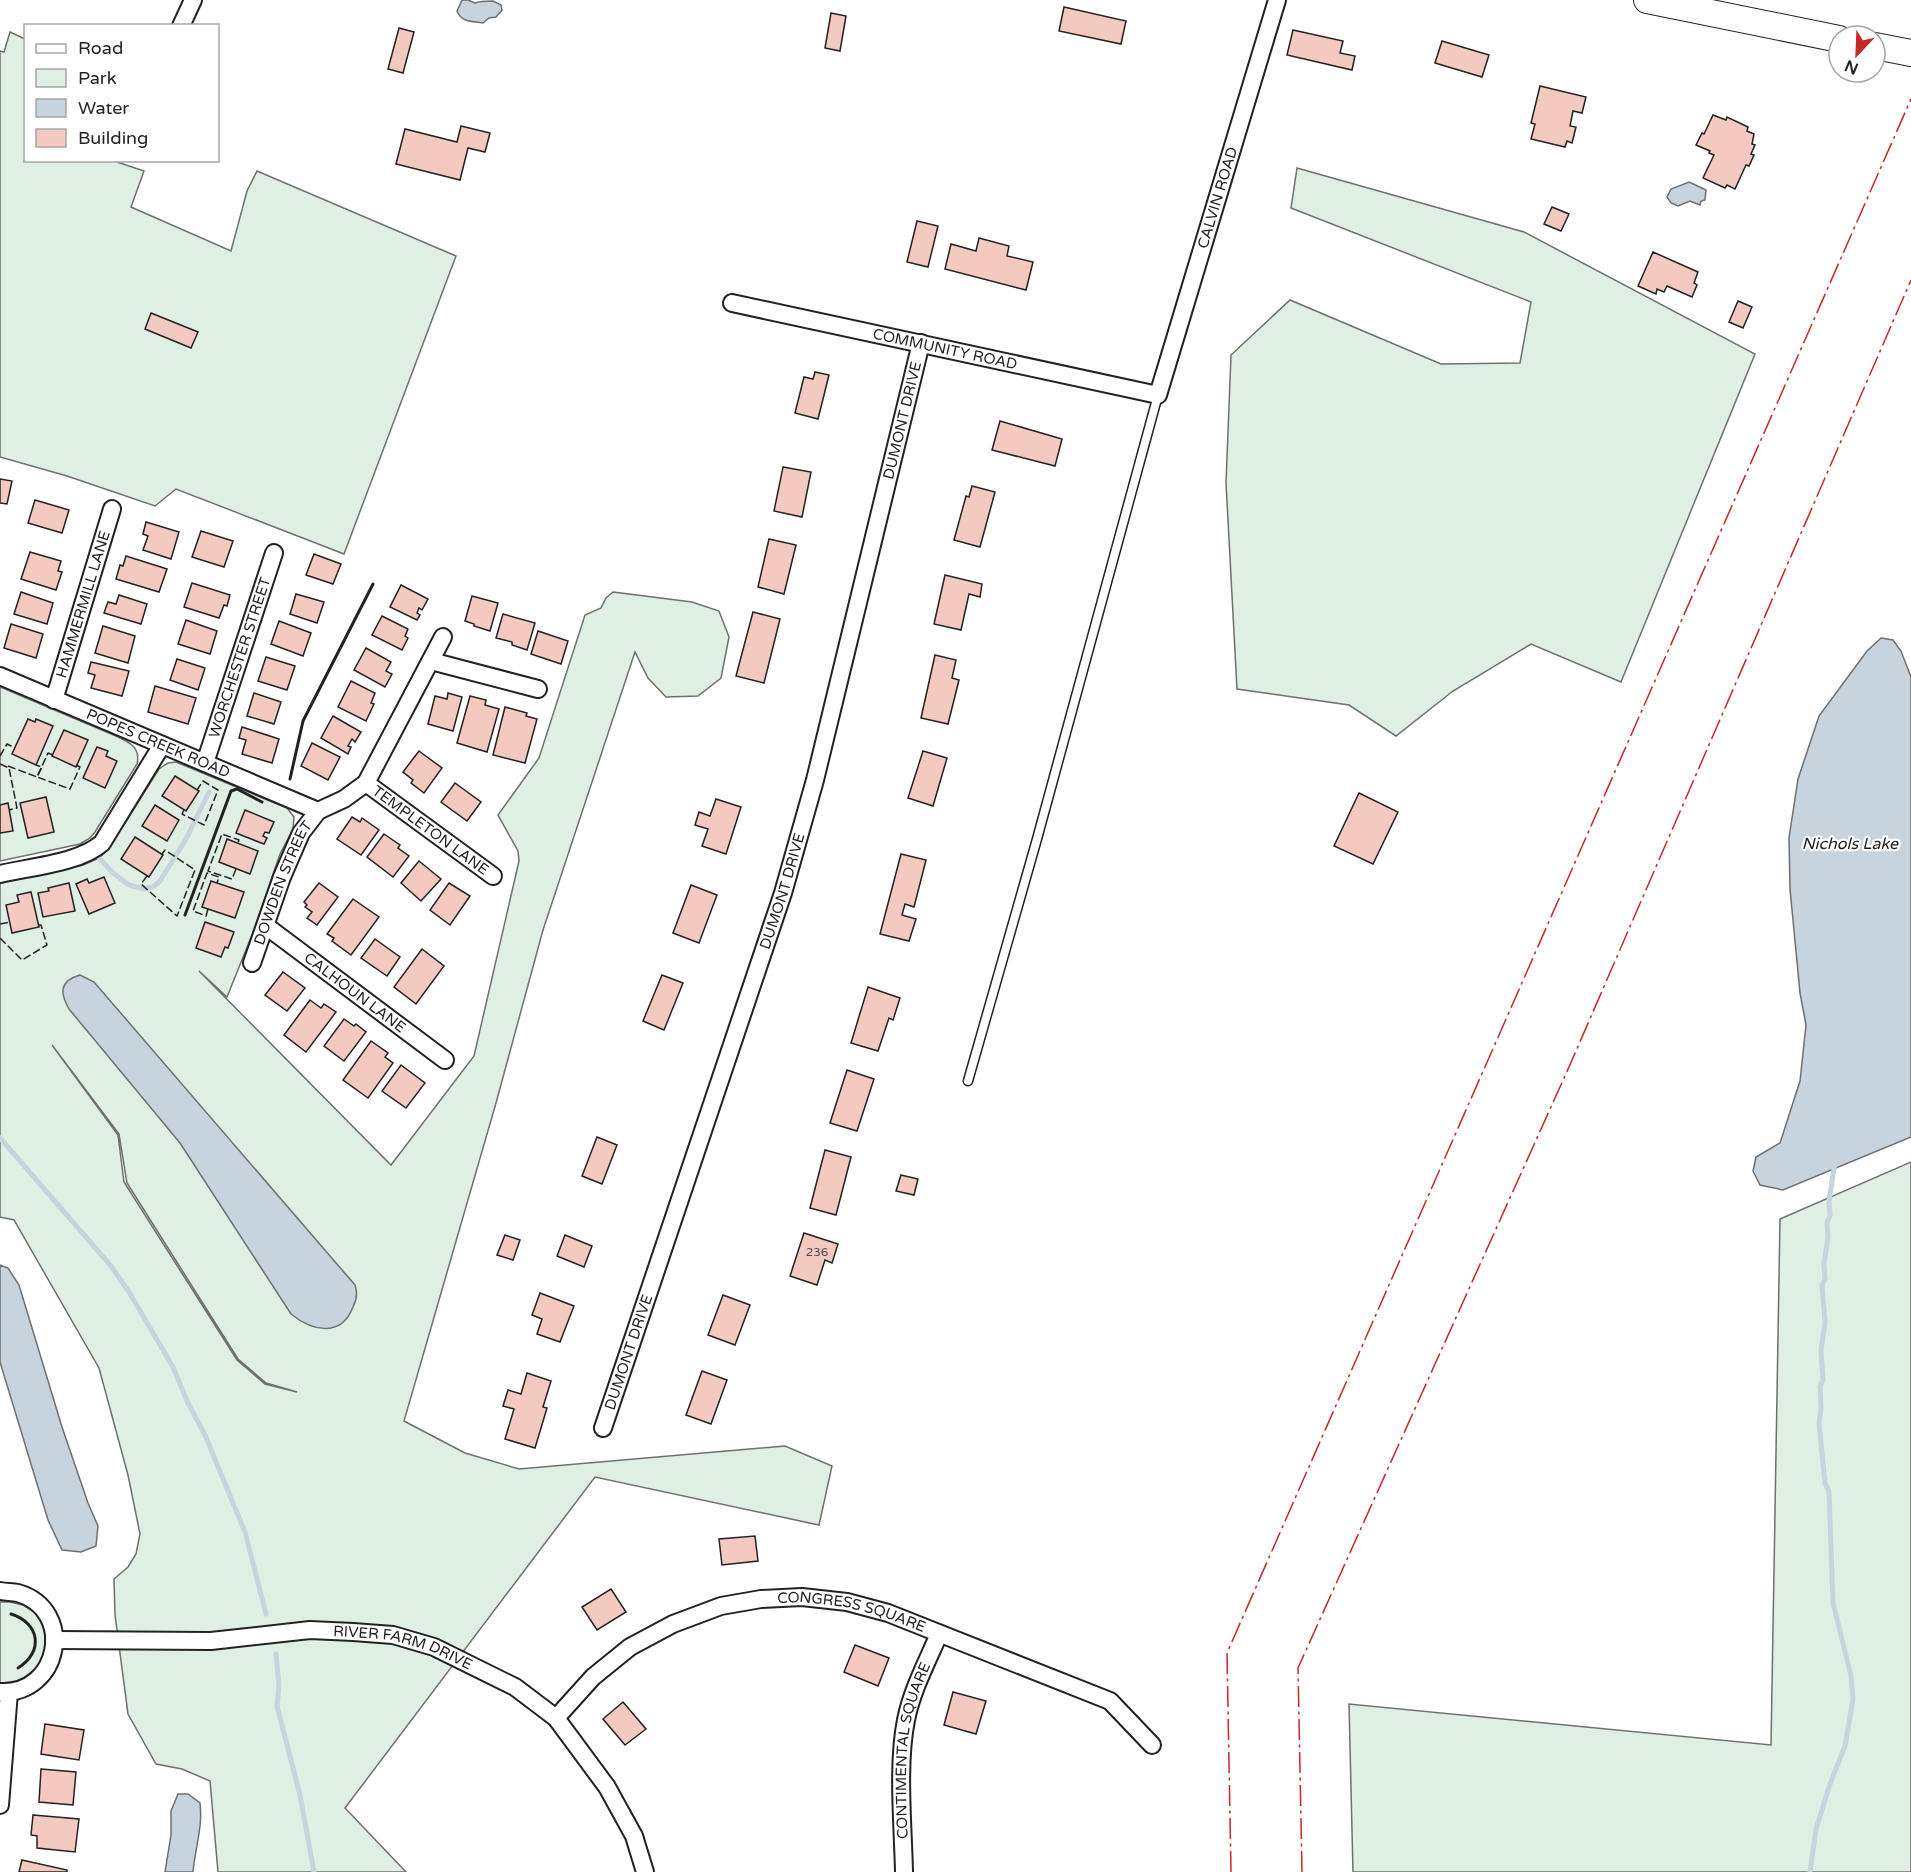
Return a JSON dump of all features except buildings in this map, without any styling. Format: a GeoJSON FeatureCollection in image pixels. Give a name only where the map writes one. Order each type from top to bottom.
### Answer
{"type":"FeatureCollection","features":[{"type":"Feature","properties":{"kind":"main road"},"geometry":{"type":"LineString","coordinates":[[1647,0],[1827,37]]}},
{"type":"Feature","properties":{"kind":"main road"},"geometry":{"type":"LineString","coordinates":[[1887,48],[1911,53]]}},
{"type":"Feature","properties":{"kind":"street"},"geometry":{"type":"LineString","coordinates":[[182,24],[193,0]]}},
{"type":"Feature","properties":{"kind":"street","name":"CALVIN ROAD"},"geometry":{"type":"LineString","coordinates":[[1158,394],[1276,0]]}},
{"type":"Feature","properties":{"kind":"street","name":"COMMUNITY ROAD"},"geometry":{"type":"LineString","coordinates":[[732,303],[1158,394]]}},
{"type":"Feature","properties":{"kind":"street","name":"DUMONT DRIVE"},"geometry":{"type":"LineString","coordinates":[[603,1428],[783,893],[815,780],[921,344]]}},
{"type":"Feature","properties":{"kind":"street","name":"HAMMERMILL LANE"},"geometry":{"type":"LineString","coordinates":[[54,700],[112,509]]}},
{"type":"Feature","properties":{"kind":"street","name":"WORCHESTER STREET"},"geometry":{"type":"LineString","coordinates":[[205,763],[274,553]]}},
{"type":"Feature","properties":{"kind":"street","name":"DOWDEN STREET"},"geometry":{"type":"LineString","coordinates":[[252,963],[282,877],[301,833],[318,811],[344,799],[366,783],[443,637]]}},
{"type":"Feature","properties":{"kind":"street"},"geometry":{"type":"LineString","coordinates":[[431,661],[538,689]]}},
{"type":"Feature","properties":{"kind":"street","name":"POPES CREEK ROAD"},"geometry":{"type":"LineString","coordinates":[[0,676],[318,811]]}},
{"type":"Feature","properties":{"kind":"street"},"geometry":{"type":"LineString","coordinates":[[0,874],[81,857],[93,851],[102,843],[162,746]]}},
{"type":"Feature","properties":{"kind":"street","name":"TEMPLETON LANE"},"geometry":{"type":"LineString","coordinates":[[366,783],[493,876]]}},
{"type":"Feature","properties":{"kind":"street","name":"CALHOUN LANE"},"geometry":{"type":"LineString","coordinates":[[266,926],[445,1060]]}},
{"type":"Feature","properties":{"kind":"street"},"geometry":{"type":"LineString","coordinates":[[0,1591],[18,1593],[34,1601],[46,1613],[53,1629],[55,1646],[50,1663],[40,1678],[26,1688],[5,1692],[0,1805]]}},
{"type":"Feature","properties":{"kind":"street","name":"CONGRESS SQUARE"},"geometry":{"type":"LineString","coordinates":[[556,1718],[593,1677],[630,1647],[673,1624],[721,1606],[761,1599],[802,1597],[847,1602],[888,1613],[1110,1701],[1152,1745]]}},
{"type":"Feature","properties":{"kind":"street","name":"RIVER FARM DRIVE"},"geometry":{"type":"LineString","coordinates":[[54,1640],[211,1641],[310,1630],[393,1635],[434,1647],[515,1687],[556,1718],[607,1786],[634,1836],[645,1872]]}},
{"type":"Feature","properties":{"kind":"street","name":"CONTIMENTAL SQUARE"},"geometry":{"type":"LineString","coordinates":[[904,1872],[902,1755],[906,1720],[916,1688],[939,1634]]}},
{"type":"Feature","properties":{"kind":"lane"},"geometry":{"type":"LineString","coordinates":[[968,1081],[1158,394]]}},
{"type":"Feature","properties":{"kind":"green space"},"geometry":{"type":"Polygon","coordinates":[[[10,32],[24,39],[24,162],[117,162],[144,171],[131,207],[231,251],[247,191],[257,171],[456,256],[344,554],[176,489],[155,506],[67,476],[0,457],[0,51],[4,52],[10,32]]]}},
{"type":"Feature","properties":{"kind":"green space"},"geometry":{"type":"Polygon","coordinates":[[[1297,168],[1524,232],[1755,354],[1621,682],[1531,644],[1453,691],[1396,736],[1349,705],[1237,689],[1226,483],[1231,355],[1290,300],[1441,364],[1520,363],[1531,302],[1291,208],[1297,168]]]}},
{"type":"Feature","properties":{"kind":"green space"},"geometry":{"type":"Polygon","coordinates":[[[613,592],[692,602],[719,611],[729,637],[721,678],[698,696],[666,697],[648,678],[635,652],[543,930],[496,1103],[404,1421],[465,1453],[519,1469],[785,1446],[832,1466],[819,1525],[595,1477],[345,1808],[406,1872],[218,1872],[210,1781],[182,1769],[156,1764],[128,1714],[115,1615],[114,1579],[128,1567],[136,1554],[140,1534],[128,1475],[99,1368],[14,1220],[0,1217],[0,883],[83,865],[99,858],[125,823],[159,769],[168,763],[176,762],[287,808],[294,817],[293,829],[280,854],[252,935],[227,997],[199,971],[391,1165],[474,1056],[519,861],[518,851],[498,815],[539,758],[585,615],[601,608],[606,598],[613,592]],[[52,1045],[118,1135],[124,1182],[237,1360],[265,1384],[297,1392],[266,1383],[238,1359],[127,1183],[119,1134],[52,1045]]]}},
{"type":"Feature","properties":{"kind":"green space"},"geometry":{"type":"Polygon","coordinates":[[[0,687],[116,736],[136,749],[137,764],[95,832],[80,844],[0,861],[0,687]]]}},
{"type":"Feature","properties":{"kind":"green space"},"geometry":{"type":"Polygon","coordinates":[[[1911,1162],[1911,1872],[1353,1872],[1349,1704],[1771,1745],[1780,1219],[1911,1162]]]}},
{"type":"Feature","properties":{"kind":"green space"},"geometry":{"type":"Polygon","coordinates":[[[0,1602],[23,1605],[35,1613],[43,1624],[47,1637],[43,1664],[23,1682],[0,1684],[0,1602]]]}},
{"type":"Feature","properties":{"kind":"water"},"geometry":{"type":"Polygon","coordinates":[[[462,0],[475,3],[493,1],[501,5],[502,10],[496,17],[489,18],[483,23],[468,21],[462,18],[457,11],[462,0]]]}},
{"type":"Feature","properties":{"kind":"water"},"geometry":{"type":"Polygon","coordinates":[[[1689,182],[1706,190],[1705,200],[1701,201],[1700,205],[1690,201],[1678,206],[1671,203],[1667,197],[1671,189],[1689,182]]]}},
{"type":"Feature","properties":{"kind":"water","name":"Nichols Lake"},"geometry":{"type":"Polygon","coordinates":[[[1881,638],[1893,640],[1901,651],[1911,677],[1911,1137],[1783,1190],[1760,1185],[1753,1171],[1756,1157],[1780,1143],[1800,1081],[1806,1025],[1800,993],[1790,889],[1789,838],[1798,779],[1819,716],[1867,651],[1881,638]]]}},
{"type":"Feature","properties":{"kind":"water"},"geometry":{"type":"Polygon","coordinates":[[[80,975],[94,982],[355,1285],[357,1293],[355,1301],[348,1317],[341,1324],[334,1327],[317,1327],[291,1314],[180,1143],[69,1009],[63,988],[68,981],[80,975]]]}},
{"type":"Feature","properties":{"kind":"water"},"geometry":{"type":"Polygon","coordinates":[[[0,1265],[8,1268],[19,1285],[62,1427],[98,1526],[96,1546],[81,1552],[62,1550],[48,1520],[0,1362],[0,1265]]]}},
{"type":"Feature","properties":{"kind":"water"},"geometry":{"type":"Polygon","coordinates":[[[178,1794],[188,1794],[200,1803],[200,1829],[193,1872],[165,1872],[171,1835],[171,1811],[178,1794]]]}},
{"type":"Feature","properties":{"kind":"waterway"},"geometry":{"type":"LineString","coordinates":[[98,857],[113,873],[129,885],[143,889],[153,887],[160,881],[186,839],[209,792]]}},
{"type":"Feature","properties":{"kind":"waterway"},"geometry":{"type":"LineString","coordinates":[[0,1138],[111,1266],[173,1367],[205,1435],[245,1532],[266,1614]]}},
{"type":"Feature","properties":{"kind":"waterway"},"geometry":{"type":"LineString","coordinates":[[1810,1872],[1816,1829],[1845,1746],[1853,1699],[1851,1676],[1833,1603],[1829,1492],[1825,1483],[1819,1423],[1820,1386],[1823,1380],[1821,1350],[1825,1323],[1822,1285],[1825,1279],[1827,1222],[1830,1216],[1829,1201],[1835,1162]]}},
{"type":"Feature","properties":{"kind":"waterway"},"geometry":{"type":"LineString","coordinates":[[276,1654],[279,1685],[277,1706],[300,1795],[314,1872]]}},
{"type":"Feature","properties":{"kind":"fence"},"geometry":{"type":"LineString","coordinates":[[0,756],[7,744],[15,748]]}},
{"type":"Feature","properties":{"kind":"fence"},"geometry":{"type":"LineString","coordinates":[[53,755],[48,753],[37,777],[70,789],[80,767],[76,765]]}},
{"type":"Feature","properties":{"kind":"fence"},"geometry":{"type":"LineString","coordinates":[[0,764],[9,768],[17,808],[9,810]]}},
{"type":"Feature","properties":{"kind":"fence"},"geometry":{"type":"LineString","coordinates":[[8,766],[37,777],[42,767],[36,765]]}},
{"type":"Feature","properties":{"kind":"fence"},"geometry":{"type":"LineString","coordinates":[[184,810],[182,814],[204,825],[218,790],[203,781],[197,790]]}},
{"type":"Feature","properties":{"kind":"fence"},"geometry":{"type":"LineString","coordinates":[[236,869],[232,879],[208,871],[222,834],[239,840],[238,843]]}},
{"type":"Feature","properties":{"kind":"fence"},"geometry":{"type":"LineString","coordinates":[[147,876],[141,884],[177,916],[195,870],[165,850],[162,854]]}},
{"type":"Feature","properties":{"kind":"fence"},"geometry":{"type":"LineString","coordinates":[[208,909],[206,916],[193,911],[207,873],[219,877],[217,883]]}},
{"type":"Feature","properties":{"kind":"fence"},"geometry":{"type":"LineString","coordinates":[[0,924],[10,922]]}},
{"type":"Feature","properties":{"kind":"fence"},"geometry":{"type":"LineString","coordinates":[[0,938],[22,960],[47,945],[41,925],[39,925]]}},
{"type":"Feature","properties":{"kind":"wall"},"geometry":{"type":"LineString","coordinates":[[290,779],[303,721],[373,584]]}},
{"type":"Feature","properties":{"kind":"wall"},"geometry":{"type":"LineString","coordinates":[[185,915],[231,791],[237,789],[262,802]]}},
{"type":"Feature","properties":{"kind":"wall"},"geometry":{"type":"LineString","coordinates":[[11,1614],[28,1624],[35,1638],[32,1654],[18,1668]]}},
{"type":"Feature","properties":{"kind":"power"},"geometry":{"type":"LineString","coordinates":[[1231,1872],[1227,1653],[1911,99]]}},
{"type":"Feature","properties":{"kind":"power"},"geometry":{"type":"LineString","coordinates":[[1302,1872],[1298,1668],[1569,1067],[1911,280]]}}]}
